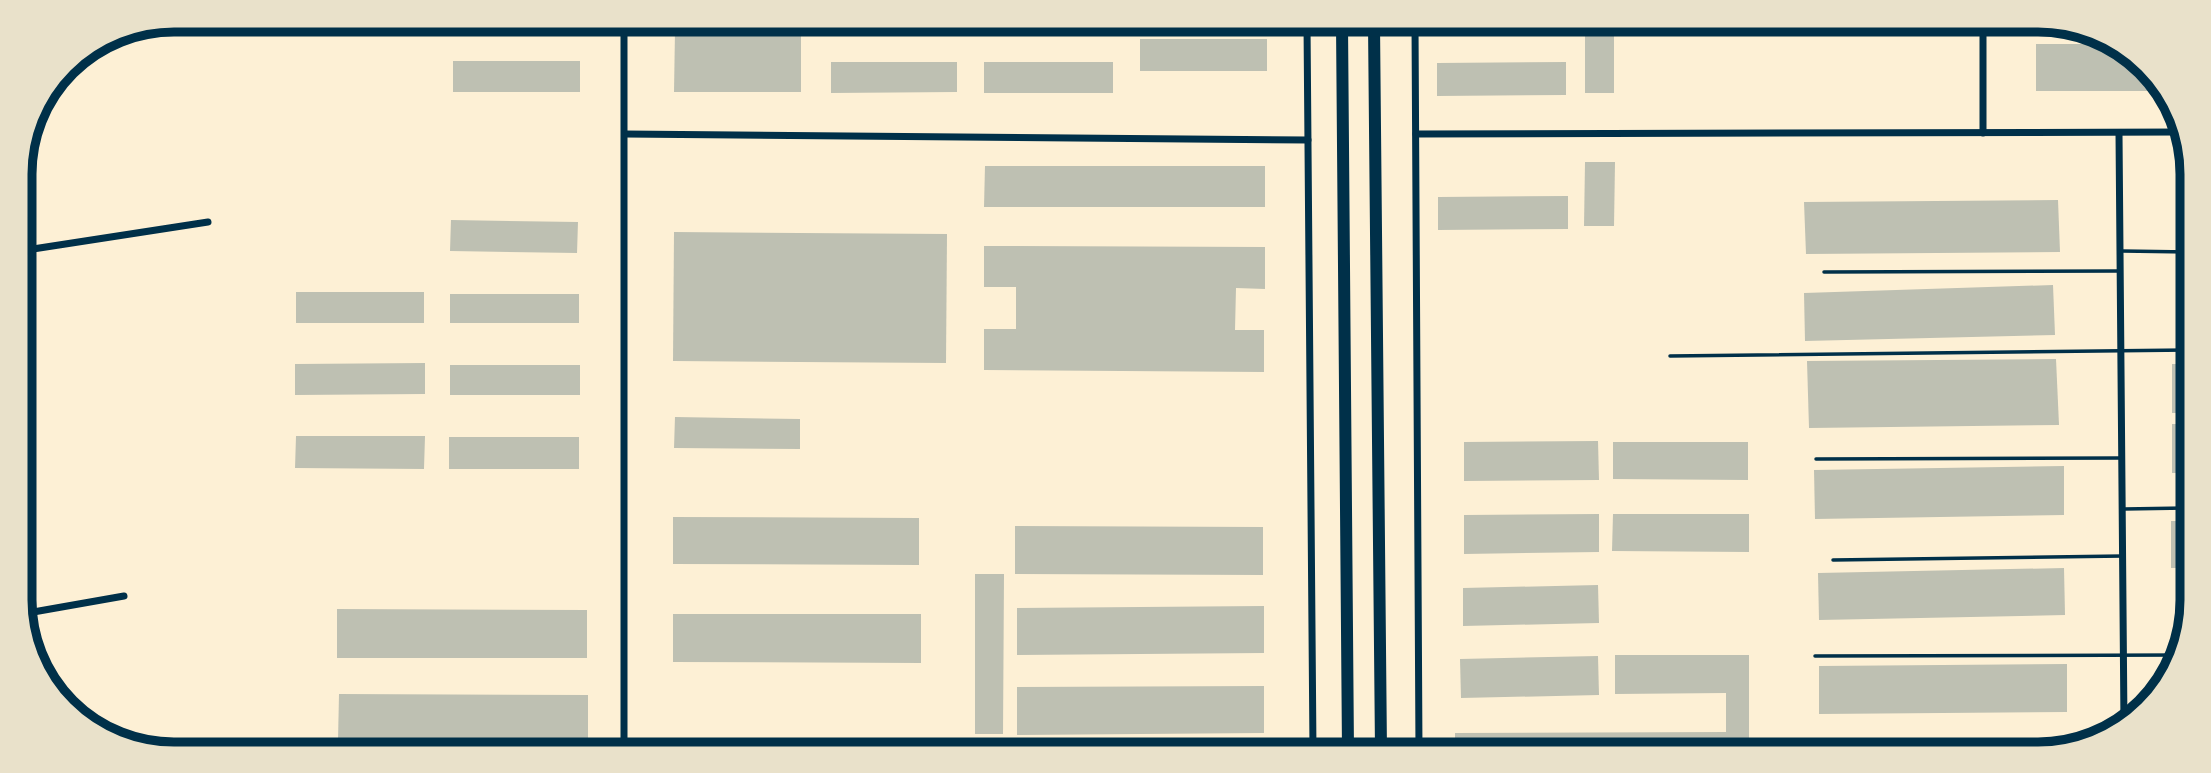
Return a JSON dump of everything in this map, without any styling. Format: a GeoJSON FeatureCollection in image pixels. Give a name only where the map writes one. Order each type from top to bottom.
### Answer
{"type":"FeatureCollection","features":[{"type":"Feature","properties":{"kind":"main road"},"geometry":{"type":"LineString","coordinates":[[1342,32],[1348,741]]}},
{"type":"Feature","properties":{"kind":"main road"},"geometry":{"type":"LineString","coordinates":[[1374,32],[1381,741]]}},
{"type":"Feature","properties":{"kind":"street"},"geometry":{"type":"LineString","coordinates":[[624,32],[624,742]]}},
{"type":"Feature","properties":{"kind":"street"},"geometry":{"type":"LineString","coordinates":[[1307,32],[1313,741]]}},
{"type":"Feature","properties":{"kind":"street"},"geometry":{"type":"LineString","coordinates":[[1415,32],[1419,741]]}},
{"type":"Feature","properties":{"kind":"street"},"geometry":{"type":"LineString","coordinates":[[1983,32],[1983,133]]}},
{"type":"Feature","properties":{"kind":"street"},"geometry":{"type":"LineString","coordinates":[[1416,134],[2173,132]]}},
{"type":"Feature","properties":{"kind":"street"},"geometry":{"type":"LineString","coordinates":[[2119,133],[2124,712]]}},
{"type":"Feature","properties":{"kind":"street"},"geometry":{"type":"LineString","coordinates":[[625,134],[1308,140]]}},
{"type":"Feature","properties":{"kind":"street"},"geometry":{"type":"LineString","coordinates":[[32,249],[208,222]]}},
{"type":"Feature","properties":{"kind":"street"},"geometry":{"type":"LineString","coordinates":[[32,612],[124,597]]}},
{"type":"Feature","properties":{"kind":"lane"},"geometry":{"type":"LineString","coordinates":[[2120,251],[2180,252]]}},
{"type":"Feature","properties":{"kind":"lane"},"geometry":{"type":"LineString","coordinates":[[1824,272],[2120,271]]}},
{"type":"Feature","properties":{"kind":"lane"},"geometry":{"type":"LineString","coordinates":[[1670,356],[2180,350]]}},
{"type":"Feature","properties":{"kind":"lane"},"geometry":{"type":"LineString","coordinates":[[1816,458],[2122,458]]}},
{"type":"Feature","properties":{"kind":"lane"},"geometry":{"type":"LineString","coordinates":[[2122,509],[2180,508]]}},
{"type":"Feature","properties":{"kind":"lane"},"geometry":{"type":"LineString","coordinates":[[1833,560],[2123,556]]}},
{"type":"Feature","properties":{"kind":"lane"},"geometry":{"type":"LineString","coordinates":[[1815,656],[2168,655]]}},
{"type":"Feature","properties":{"kind":"building"},"geometry":{"type":"Polygon","coordinates":[[[675,32],[801,32],[801,92],[674,92],[675,32]]]}},
{"type":"Feature","properties":{"kind":"building"},"geometry":{"type":"Polygon","coordinates":[[[1585,32],[1614,32],[1614,93],[1585,93],[1585,32]]]}},
{"type":"Feature","properties":{"kind":"building"},"geometry":{"type":"Polygon","coordinates":[[[1140,39],[1267,39],[1267,71],[1140,71],[1140,39]]]}},
{"type":"Feature","properties":{"kind":"building"},"geometry":{"type":"Polygon","coordinates":[[[2036,44],[2095,44],[2124,61],[2152,91],[2036,91],[2036,44]]]}},
{"type":"Feature","properties":{"kind":"building"},"geometry":{"type":"Polygon","coordinates":[[[453,61],[580,61],[580,92],[453,92],[453,61]]]}},
{"type":"Feature","properties":{"kind":"building"},"geometry":{"type":"Polygon","coordinates":[[[831,62],[957,62],[957,92],[831,93],[831,62]]]}},
{"type":"Feature","properties":{"kind":"building"},"geometry":{"type":"Polygon","coordinates":[[[984,62],[1113,62],[1113,93],[984,93],[984,62]]]}},
{"type":"Feature","properties":{"kind":"building"},"geometry":{"type":"Polygon","coordinates":[[[1566,62],[1566,95],[1437,96],[1437,63],[1566,62]]]}},
{"type":"Feature","properties":{"kind":"building"},"geometry":{"type":"Polygon","coordinates":[[[1585,162],[1615,162],[1614,226],[1584,226],[1585,162]]]}},
{"type":"Feature","properties":{"kind":"building"},"geometry":{"type":"Polygon","coordinates":[[[985,166],[1265,166],[1265,207],[984,207],[985,166]]]}},
{"type":"Feature","properties":{"kind":"building"},"geometry":{"type":"Polygon","coordinates":[[[1568,196],[1568,229],[1438,230],[1438,197],[1568,196]]]}},
{"type":"Feature","properties":{"kind":"building"},"geometry":{"type":"Polygon","coordinates":[[[2058,200],[2060,252],[1806,254],[1804,202],[2058,200]]]}},
{"type":"Feature","properties":{"kind":"building"},"geometry":{"type":"Polygon","coordinates":[[[451,220],[578,222],[577,253],[450,251],[451,220]]]}},
{"type":"Feature","properties":{"kind":"building"},"geometry":{"type":"Polygon","coordinates":[[[674,232],[947,234],[946,363],[673,361],[674,232]]]}},
{"type":"Feature","properties":{"kind":"building"},"geometry":{"type":"Polygon","coordinates":[[[984,246],[1265,247],[1265,289],[1236,288],[1235,330],[1264,330],[1264,372],[984,370],[984,329],[1016,329],[1016,287],[984,287],[984,246]]]}},
{"type":"Feature","properties":{"kind":"building"},"geometry":{"type":"Polygon","coordinates":[[[2053,285],[2055,335],[1805,341],[1804,293],[2053,285]]]}},
{"type":"Feature","properties":{"kind":"building"},"geometry":{"type":"Polygon","coordinates":[[[296,292],[424,292],[424,323],[296,323],[296,292]]]}},
{"type":"Feature","properties":{"kind":"building"},"geometry":{"type":"Polygon","coordinates":[[[450,294],[579,294],[579,323],[450,323],[450,294]]]}},
{"type":"Feature","properties":{"kind":"building"},"geometry":{"type":"Polygon","coordinates":[[[2056,359],[2059,425],[1809,428],[1807,361],[2056,359]]]}},
{"type":"Feature","properties":{"kind":"building"},"geometry":{"type":"Polygon","coordinates":[[[425,363],[425,394],[295,395],[295,364],[425,363]]]}},
{"type":"Feature","properties":{"kind":"building"},"geometry":{"type":"Polygon","coordinates":[[[2172,364],[2180,364],[2180,413],[2172,413],[2172,364]]]}},
{"type":"Feature","properties":{"kind":"building"},"geometry":{"type":"Polygon","coordinates":[[[450,365],[580,365],[580,395],[450,395],[450,365]]]}},
{"type":"Feature","properties":{"kind":"building"},"geometry":{"type":"Polygon","coordinates":[[[675,417],[800,419],[800,449],[674,448],[675,417]]]}},
{"type":"Feature","properties":{"kind":"building"},"geometry":{"type":"Polygon","coordinates":[[[2172,424],[2180,424],[2180,473],[2172,473],[2172,424]]]}},
{"type":"Feature","properties":{"kind":"building"},"geometry":{"type":"Polygon","coordinates":[[[296,436],[425,436],[424,469],[295,468],[296,436]]]}},
{"type":"Feature","properties":{"kind":"building"},"geometry":{"type":"Polygon","coordinates":[[[449,437],[579,437],[579,469],[449,469],[449,437]]]}},
{"type":"Feature","properties":{"kind":"building"},"geometry":{"type":"Polygon","coordinates":[[[1598,441],[1599,480],[1464,481],[1464,442],[1598,441]]]}},
{"type":"Feature","properties":{"kind":"building"},"geometry":{"type":"Polygon","coordinates":[[[1613,442],[1748,442],[1748,480],[1613,479],[1613,442]]]}},
{"type":"Feature","properties":{"kind":"building"},"geometry":{"type":"Polygon","coordinates":[[[2064,466],[2064,515],[1815,519],[1814,470],[2064,466]]]}},
{"type":"Feature","properties":{"kind":"building"},"geometry":{"type":"Polygon","coordinates":[[[1599,514],[1599,552],[1464,554],[1464,515],[1599,514]]]}},
{"type":"Feature","properties":{"kind":"building"},"geometry":{"type":"Polygon","coordinates":[[[1613,514],[1749,514],[1749,552],[1612,551],[1613,514]]]}},
{"type":"Feature","properties":{"kind":"building"},"geometry":{"type":"Polygon","coordinates":[[[673,517],[919,518],[919,565],[673,564],[673,517]]]}},
{"type":"Feature","properties":{"kind":"building"},"geometry":{"type":"Polygon","coordinates":[[[2171,521],[2180,521],[2180,568],[2171,568],[2171,521]]]}},
{"type":"Feature","properties":{"kind":"building"},"geometry":{"type":"Polygon","coordinates":[[[1015,526],[1263,527],[1263,575],[1015,574],[1015,526]]]}},
{"type":"Feature","properties":{"kind":"building"},"geometry":{"type":"Polygon","coordinates":[[[2064,568],[2065,615],[1819,620],[1818,573],[2064,568]]]}},
{"type":"Feature","properties":{"kind":"building"},"geometry":{"type":"Polygon","coordinates":[[[975,574],[1004,574],[1003,734],[975,734],[975,574]]]}},
{"type":"Feature","properties":{"kind":"building"},"geometry":{"type":"Polygon","coordinates":[[[1598,585],[1599,623],[1463,626],[1463,588],[1598,585]]]}},
{"type":"Feature","properties":{"kind":"building"},"geometry":{"type":"Polygon","coordinates":[[[1264,606],[1264,653],[1017,655],[1017,608],[1264,606]]]}},
{"type":"Feature","properties":{"kind":"building"},"geometry":{"type":"Polygon","coordinates":[[[337,609],[587,610],[587,658],[337,658],[337,609]]]}},
{"type":"Feature","properties":{"kind":"building"},"geometry":{"type":"Polygon","coordinates":[[[673,614],[921,614],[921,663],[673,662],[673,614]]]}},
{"type":"Feature","properties":{"kind":"building"},"geometry":{"type":"Polygon","coordinates":[[[1615,655],[1749,655],[1749,741],[1455,741],[1455,733],[1726,732],[1726,693],[1615,694],[1615,655]]]}},
{"type":"Feature","properties":{"kind":"building"},"geometry":{"type":"Polygon","coordinates":[[[1598,656],[1599,695],[1461,698],[1460,659],[1598,656]]]}},
{"type":"Feature","properties":{"kind":"building"},"geometry":{"type":"Polygon","coordinates":[[[2067,664],[2067,712],[1819,714],[1819,666],[2067,664]]]}},
{"type":"Feature","properties":{"kind":"building"},"geometry":{"type":"Polygon","coordinates":[[[1264,686],[1264,733],[1017,735],[1017,687],[1264,686]]]}},
{"type":"Feature","properties":{"kind":"building"},"geometry":{"type":"Polygon","coordinates":[[[339,694],[588,695],[588,742],[338,741],[339,694]]]}},
{"type":"Feature","properties":{"kind":"building"},"geometry":{"type":"Polygon","coordinates":[[[941,738],[968,738],[968,742],[941,742],[941,738]]]}}]}
